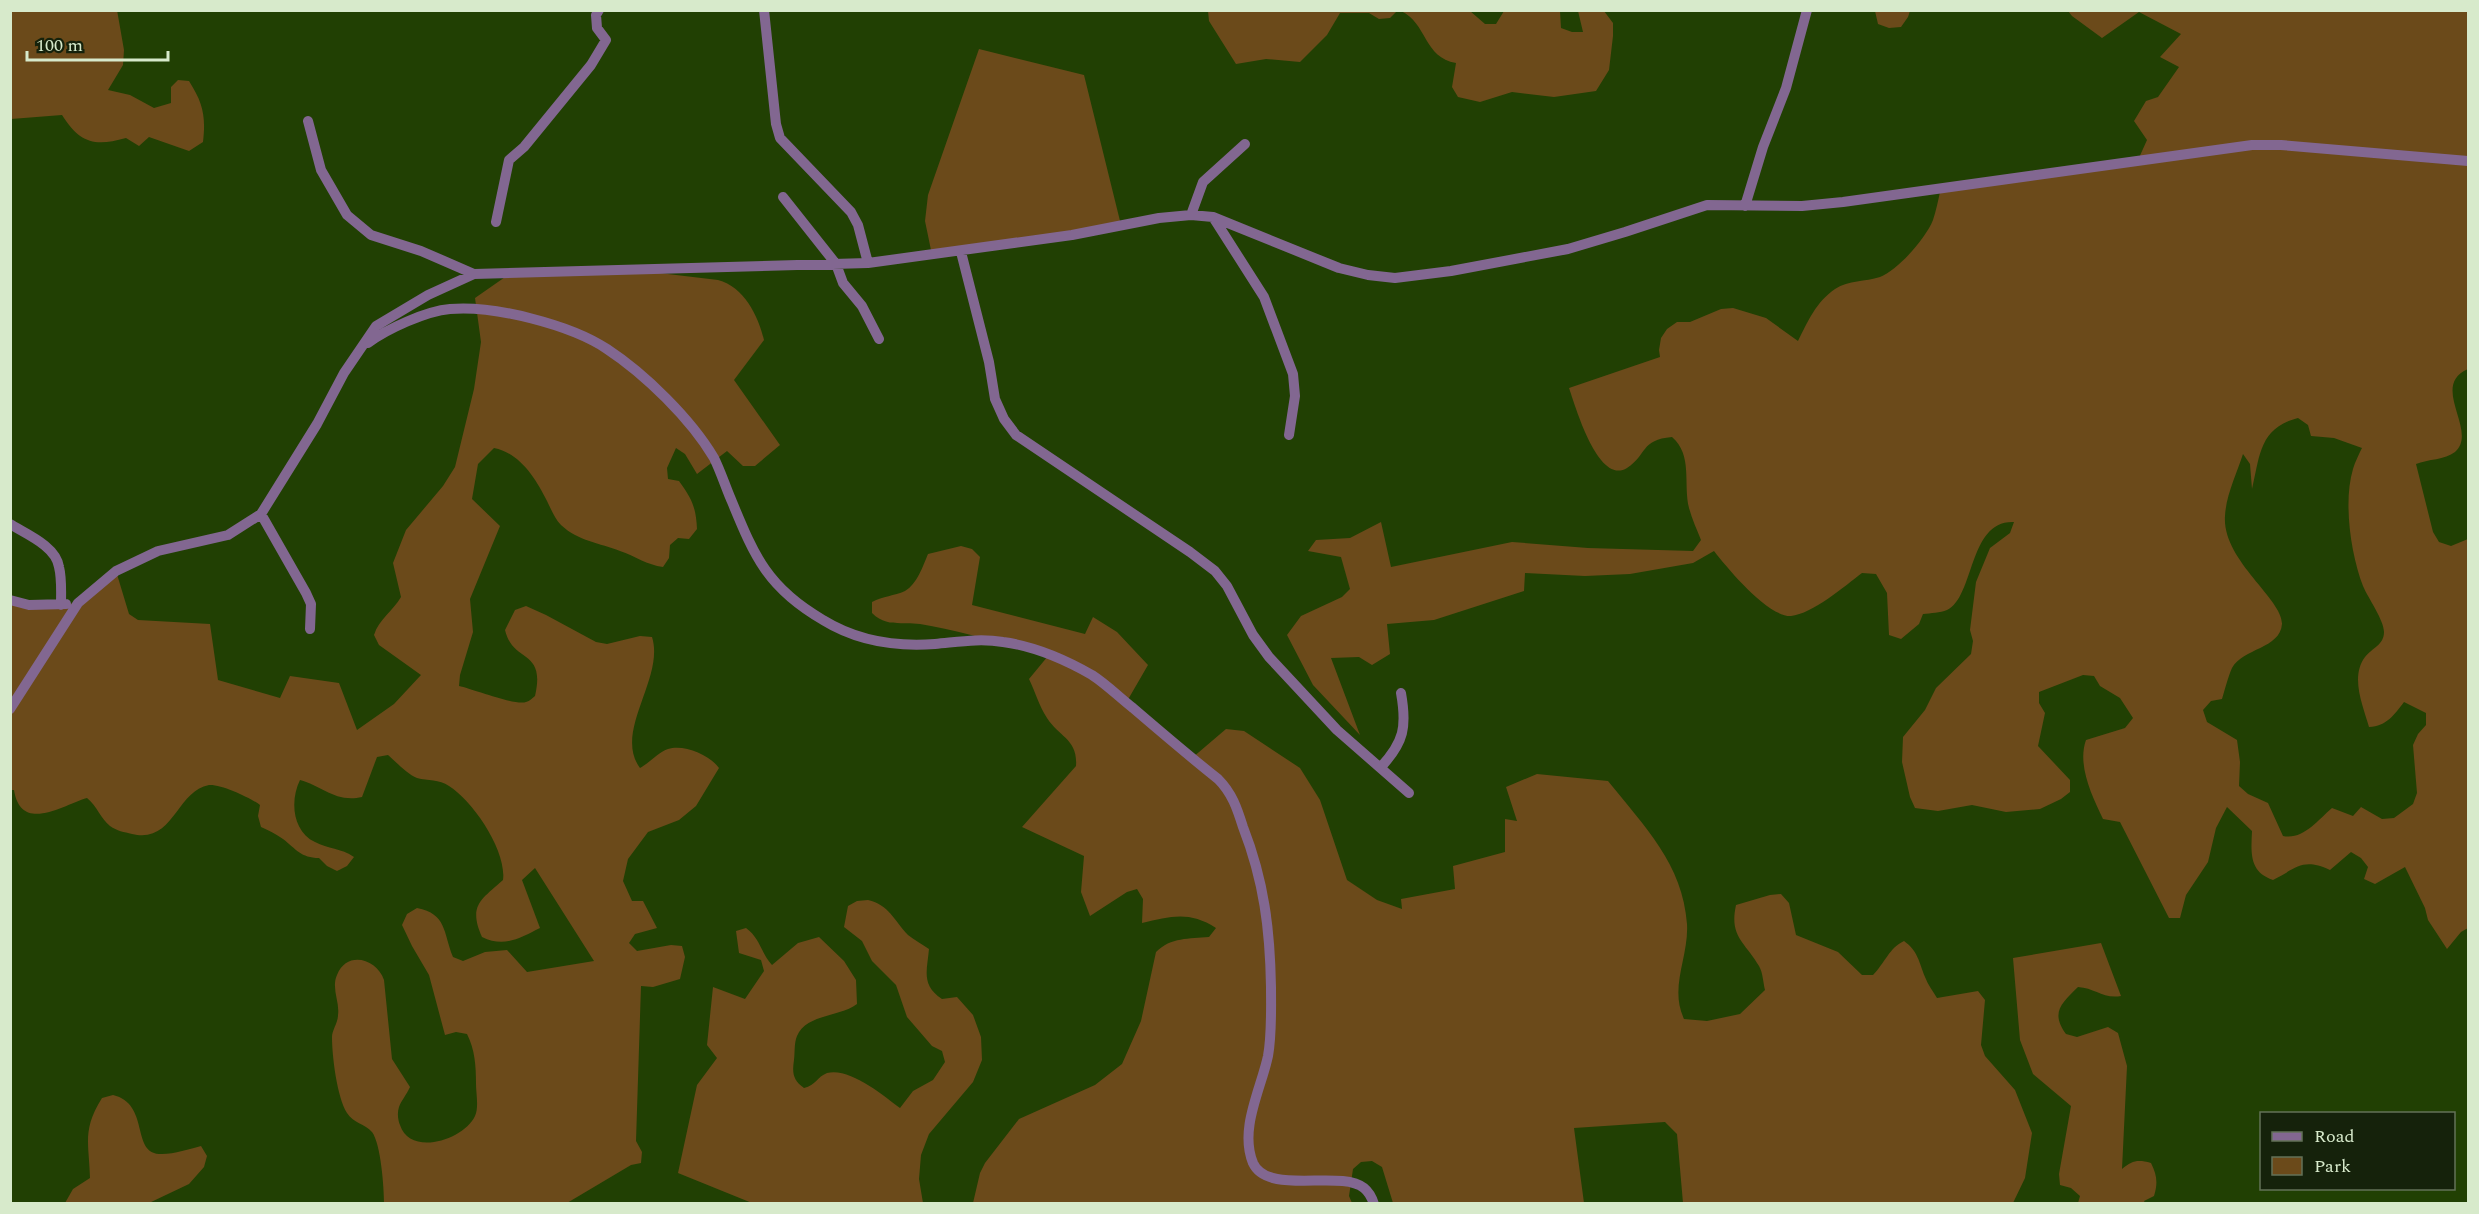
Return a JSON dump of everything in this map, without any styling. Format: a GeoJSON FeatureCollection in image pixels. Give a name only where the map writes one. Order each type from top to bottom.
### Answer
{"type":"FeatureCollection","features":[{"type":"Feature","properties":{"kind":"street"},"geometry":{"type":"LineString","coordinates":[[496,222],[509,160],[524,147],[591,65],[606,40],[597,28],[596,15],[599,10]]}},
{"type":"Feature","properties":{"kind":"street"},"geometry":{"type":"LineString","coordinates":[[764,10],[776,124],[780,138],[851,212],[858,225],[868,263]]}},
{"type":"Feature","properties":{"kind":"street"},"geometry":{"type":"LineString","coordinates":[[1745,206],[1763,147],[1786,87],[1807,10]]}},
{"type":"Feature","properties":{"kind":"street"},"geometry":{"type":"LineString","coordinates":[[308,121],[321,170],[347,214],[371,235],[421,251],[474,274]]}},
{"type":"Feature","properties":{"kind":"street"},"geometry":{"type":"LineString","coordinates":[[1191,215],[1203,182],[1245,144]]}},
{"type":"Feature","properties":{"kind":"street"},"geometry":{"type":"LineString","coordinates":[[10,709],[78,603],[102,581],[127,566],[158,551],[228,536],[261,514],[317,424],[344,373],[376,326],[428,295],[474,274],[868,263],[961,252],[1072,235],[1159,218],[1191,215],[1213,217],[1339,268],[1395,278],[1451,271],[1568,249],[1707,205],[1802,206],[1843,202],[2252,145],[2469,161]]}},
{"type":"Feature","properties":{"kind":"street"},"geometry":{"type":"LineString","coordinates":[[783,197],[836,264],[843,283],[862,306],[879,339]]}},
{"type":"Feature","properties":{"kind":"street"},"geometry":{"type":"LineString","coordinates":[[1213,217],[1264,297],[1293,374],[1295,396],[1290,435]]}},
{"type":"Feature","properties":{"kind":"street"},"geometry":{"type":"LineString","coordinates":[[961,252],[989,362],[995,399],[1004,419],[1016,435],[1215,571],[1236,599],[1253,635],[1269,657],[1337,730],[1409,793]]}},
{"type":"Feature","properties":{"kind":"street"},"geometry":{"type":"LineString","coordinates":[[361,348],[382,333],[409,321],[449,309],[504,312],[554,325],[606,348],[642,377],[683,417],[714,458],[753,554],[768,575],[793,602],[824,621],[865,639],[884,643],[931,644],[980,639],[1023,646],[1058,659],[1093,676],[1218,779],[1230,790],[1255,859],[1270,937],[1271,1024],[1268,1055],[1249,1131],[1252,1159],[1260,1172],[1272,1177],[1349,1182],[1360,1185],[1368,1192],[1374,1203]]}},
{"type":"Feature","properties":{"kind":"street"},"geometry":{"type":"LineString","coordinates":[[261,514],[311,604],[310,629]]}},
{"type":"Feature","properties":{"kind":"street"},"geometry":{"type":"LineString","coordinates":[[10,524],[52,552],[59,564],[61,605]]}},
{"type":"Feature","properties":{"kind":"street"},"geometry":{"type":"LineString","coordinates":[[10,600],[29,605],[78,603]]}},
{"type":"Feature","properties":{"kind":"street"},"geometry":{"type":"LineString","coordinates":[[1381,768],[1401,742],[1404,718],[1401,693]]}},
{"type":"Feature","properties":{"kind":"green space"},"geometry":{"type":"Polygon","coordinates":[[[117,10],[124,50],[123,65],[108,90],[130,95],[154,108],[171,103],[171,87],[178,80],[189,81],[198,96],[204,125],[203,142],[189,151],[149,137],[139,146],[126,138],[96,142],[75,132],[62,115],[11,119],[11,11],[117,10]]]}},
{"type":"Feature","properties":{"kind":"green space"},"geometry":{"type":"Polygon","coordinates":[[[1208,10],[1397,11],[1390,18],[1379,19],[1369,13],[1340,13],[1327,35],[1300,62],[1266,59],[1236,64],[1209,21],[1208,10]]]}},
{"type":"Feature","properties":{"kind":"green space"},"geometry":{"type":"Polygon","coordinates":[[[1875,10],[1910,11],[1901,27],[1889,28],[1878,24],[1875,10]]]}},
{"type":"Feature","properties":{"kind":"green space"},"geometry":{"type":"Polygon","coordinates":[[[1401,11],[1470,11],[1485,24],[1496,24],[1504,11],[1560,11],[1561,28],[1572,32],[1583,32],[1578,11],[1604,11],[1613,23],[1609,70],[1596,91],[1554,97],[1512,92],[1480,102],[1458,97],[1452,87],[1456,63],[1446,60],[1431,48],[1416,23],[1401,11]]]}},
{"type":"Feature","properties":{"kind":"green space"},"geometry":{"type":"Polygon","coordinates":[[[2068,11],[2468,11],[2468,369],[2457,377],[2453,386],[2453,397],[2462,433],[2461,443],[2451,455],[2416,464],[2433,532],[2439,542],[2451,546],[2468,539],[2468,928],[2461,932],[2447,949],[2428,920],[2425,908],[2405,867],[2375,884],[2364,879],[2368,867],[2361,858],[2351,852],[2330,870],[2307,864],[2273,880],[2265,876],[2259,872],[2253,861],[2252,831],[2227,807],[2216,828],[2208,862],[2186,895],[2180,918],[2169,918],[2120,822],[2103,819],[2087,780],[2083,760],[2086,740],[2125,728],[2133,718],[2120,698],[2100,686],[2094,676],[2083,675],[2039,692],[2039,703],[2045,713],[2038,746],[2070,780],[2070,792],[2061,799],[2040,809],[2006,812],[1972,805],[1938,811],[1915,808],[1910,797],[1902,762],[1903,737],[1925,710],[1936,688],[1971,654],[1973,641],[1970,630],[1976,582],[1990,548],[2010,533],[2014,522],[1999,525],[1988,533],[1956,602],[1947,610],[1923,614],[1919,624],[1901,639],[1889,635],[1887,593],[1876,574],[1862,573],[1818,605],[1791,616],[1771,609],[1760,601],[1738,580],[1714,551],[1693,563],[1630,574],[1585,576],[1525,573],[1524,591],[1434,620],[1387,624],[1390,654],[1372,665],[1359,657],[1331,658],[1360,735],[1313,685],[1287,635],[1301,616],[1342,597],[1350,589],[1341,557],[1308,551],[1316,540],[1350,538],[1381,522],[1391,567],[1512,542],[1588,548],[1693,551],[1701,540],[1689,508],[1685,461],[1679,444],[1672,437],[1654,441],[1634,463],[1627,468],[1616,470],[1597,455],[1582,426],[1569,388],[1660,357],[1661,338],[1667,329],[1677,322],[1690,322],[1721,309],[1733,308],[1766,318],[1798,341],[1813,312],[1828,294],[1846,284],[1880,277],[1895,268],[1911,253],[1924,236],[1934,217],[1940,192],[2138,160],[2147,140],[2134,121],[2146,101],[2158,97],[2179,67],[2160,57],[2181,34],[2139,12],[2102,38],[2068,11]],[[2298,418],[2275,429],[2268,436],[2263,445],[2252,489],[2250,464],[2243,454],[2227,500],[2225,516],[2227,532],[2242,563],[2280,614],[2282,624],[2275,639],[2237,661],[2232,668],[2222,699],[2211,701],[2203,710],[2207,722],[2237,740],[2240,762],[2239,786],[2248,794],[2268,803],[2283,836],[2303,832],[2332,808],[2353,816],[2361,807],[2382,819],[2394,818],[2413,804],[2417,793],[2413,745],[2418,734],[2426,725],[2426,713],[2404,702],[2385,722],[2369,727],[2359,692],[2358,673],[2365,657],[2380,643],[2384,632],[2381,621],[2363,586],[2355,559],[2350,528],[2350,482],[2362,448],[2334,438],[2311,436],[2308,425],[2298,418]]]}},
{"type":"Feature","properties":{"kind":"green space"},"geometry":{"type":"Polygon","coordinates":[[[979,49],[1084,75],[1121,225],[932,255],[925,221],[928,195],[979,49]]]}},
{"type":"Feature","properties":{"kind":"green space"},"geometry":{"type":"Polygon","coordinates":[[[626,269],[718,280],[735,289],[749,303],[764,340],[734,380],[780,445],[755,466],[743,466],[727,451],[697,474],[685,454],[676,448],[667,468],[668,479],[679,481],[687,493],[696,515],[697,529],[689,539],[678,538],[670,545],[669,558],[663,567],[582,538],[568,530],[557,520],[538,484],[526,468],[512,455],[494,448],[478,464],[472,499],[500,526],[470,599],[473,632],[459,686],[513,702],[526,702],[535,696],[536,670],[532,663],[509,641],[505,630],[515,610],[526,606],[596,642],[607,644],[640,636],[652,637],[654,653],[652,670],[632,738],[633,754],[640,768],[665,750],[681,748],[703,755],[719,768],[696,806],[679,820],[648,832],[628,859],[623,881],[632,901],[643,901],[657,928],[635,934],[629,943],[637,951],[671,945],[682,946],[685,957],[680,979],[653,987],[641,986],[636,1141],[642,1152],[641,1163],[631,1165],[567,1203],[384,1203],[381,1166],[375,1138],[369,1129],[352,1119],[347,1113],[340,1097],[336,1076],[332,1037],[338,1015],[335,980],[342,967],[348,962],[362,960],[375,967],[384,980],[392,1059],[410,1087],[399,1107],[400,1125],[406,1135],[425,1143],[449,1138],[469,1125],[475,1116],[477,1104],[475,1064],[467,1034],[456,1032],[445,1035],[429,975],[402,925],[407,914],[417,908],[434,915],[442,925],[453,957],[463,961],[485,952],[507,950],[527,972],[594,961],[535,868],[522,880],[540,928],[505,942],[482,937],[476,917],[479,904],[503,880],[500,855],[494,841],[478,815],[458,793],[441,782],[413,776],[388,755],[377,757],[362,797],[344,798],[300,780],[294,806],[302,830],[315,842],[354,857],[347,866],[337,871],[327,866],[319,858],[303,855],[280,837],[261,827],[258,816],[260,805],[236,792],[214,785],[198,789],[166,824],[146,835],[132,834],[113,828],[87,798],[44,813],[34,814],[25,811],[18,803],[14,790],[11,790],[10,600],[47,606],[78,603],[116,571],[129,614],[138,620],[210,624],[218,680],[280,698],[290,676],[339,683],[357,730],[394,704],[421,675],[379,645],[374,635],[379,624],[401,597],[393,563],[406,530],[443,486],[455,467],[474,389],[481,342],[475,298],[508,275],[626,269]]]}},
{"type":"Feature","properties":{"kind":"green space"},"geometry":{"type":"Polygon","coordinates":[[[961,546],[972,549],[980,557],[972,605],[1085,634],[1093,617],[1117,632],[1148,665],[1126,703],[1192,758],[1226,729],[1244,731],[1300,768],[1320,800],[1347,880],[1377,900],[1402,909],[1401,899],[1455,889],[1453,866],[1505,852],[1505,819],[1517,821],[1506,787],[1537,774],[1608,781],[1660,847],[1670,864],[1684,902],[1687,936],[1678,995],[1684,1019],[1707,1021],[1740,1014],[1765,990],[1759,966],[1737,932],[1734,916],[1736,905],[1781,894],[1789,903],[1796,935],[1838,952],[1862,975],[1873,975],[1891,952],[1904,941],[1915,953],[1926,980],[1937,998],[1978,991],[1985,1000],[1981,1045],[1985,1056],[2015,1090],[2032,1133],[2025,1178],[2013,1203],[1683,1203],[1677,1134],[1665,1122],[1574,1128],[1584,1203],[1393,1203],[1382,1167],[1372,1161],[1361,1162],[1353,1169],[1349,1196],[1352,1203],[973,1203],[980,1173],[985,1163],[1019,1119],[1095,1085],[1122,1064],[1141,1021],[1156,952],[1174,941],[1209,937],[1216,928],[1198,919],[1180,916],[1142,923],[1143,899],[1137,889],[1127,892],[1090,916],[1081,892],[1084,856],[1022,827],[1076,766],[1076,757],[1071,744],[1047,718],[1029,679],[1048,656],[936,627],[883,621],[872,613],[872,602],[901,593],[913,584],[928,554],[961,546]]]}},
{"type":"Feature","properties":{"kind":"green space"},"geometry":{"type":"Polygon","coordinates":[[[868,900],[886,909],[908,935],[929,949],[928,983],[935,994],[942,999],[957,997],[973,1015],[981,1037],[982,1060],[973,1082],[929,1134],[921,1155],[919,1179],[923,1203],[752,1203],[678,1173],[697,1085],[717,1058],[707,1045],[713,987],[745,999],[764,971],[761,960],[739,953],[736,931],[746,928],[751,932],[772,965],[798,943],[819,937],[844,961],[856,980],[857,1004],[815,1020],[801,1029],[797,1036],[793,1072],[795,1079],[804,1088],[827,1073],[836,1072],[865,1083],[900,1108],[913,1091],[933,1080],[945,1062],[942,1051],[932,1046],[907,1017],[896,985],[872,961],[862,941],[844,927],[848,906],[857,901],[868,900]]]}},
{"type":"Feature","properties":{"kind":"green space"},"geometry":{"type":"Polygon","coordinates":[[[2101,943],[2121,996],[2104,995],[2078,987],[2060,1008],[2059,1020],[2066,1034],[2077,1037],[2108,1027],[2118,1033],[2127,1066],[2122,1169],[2135,1162],[2151,1163],[2156,1175],[2156,1187],[2154,1196],[2144,1201],[2145,1203],[2078,1203],[2080,1196],[2071,1188],[2060,1185],[2059,1174],[2071,1106],[2033,1074],[2020,1040],[2013,958],[2101,943]]]}},
{"type":"Feature","properties":{"kind":"green space"},"geometry":{"type":"Polygon","coordinates":[[[113,1095],[124,1100],[132,1108],[145,1145],[151,1151],[169,1154],[201,1146],[207,1156],[204,1167],[189,1184],[149,1203],[65,1203],[73,1189],[90,1178],[89,1128],[102,1098],[113,1095]]]}}]}
